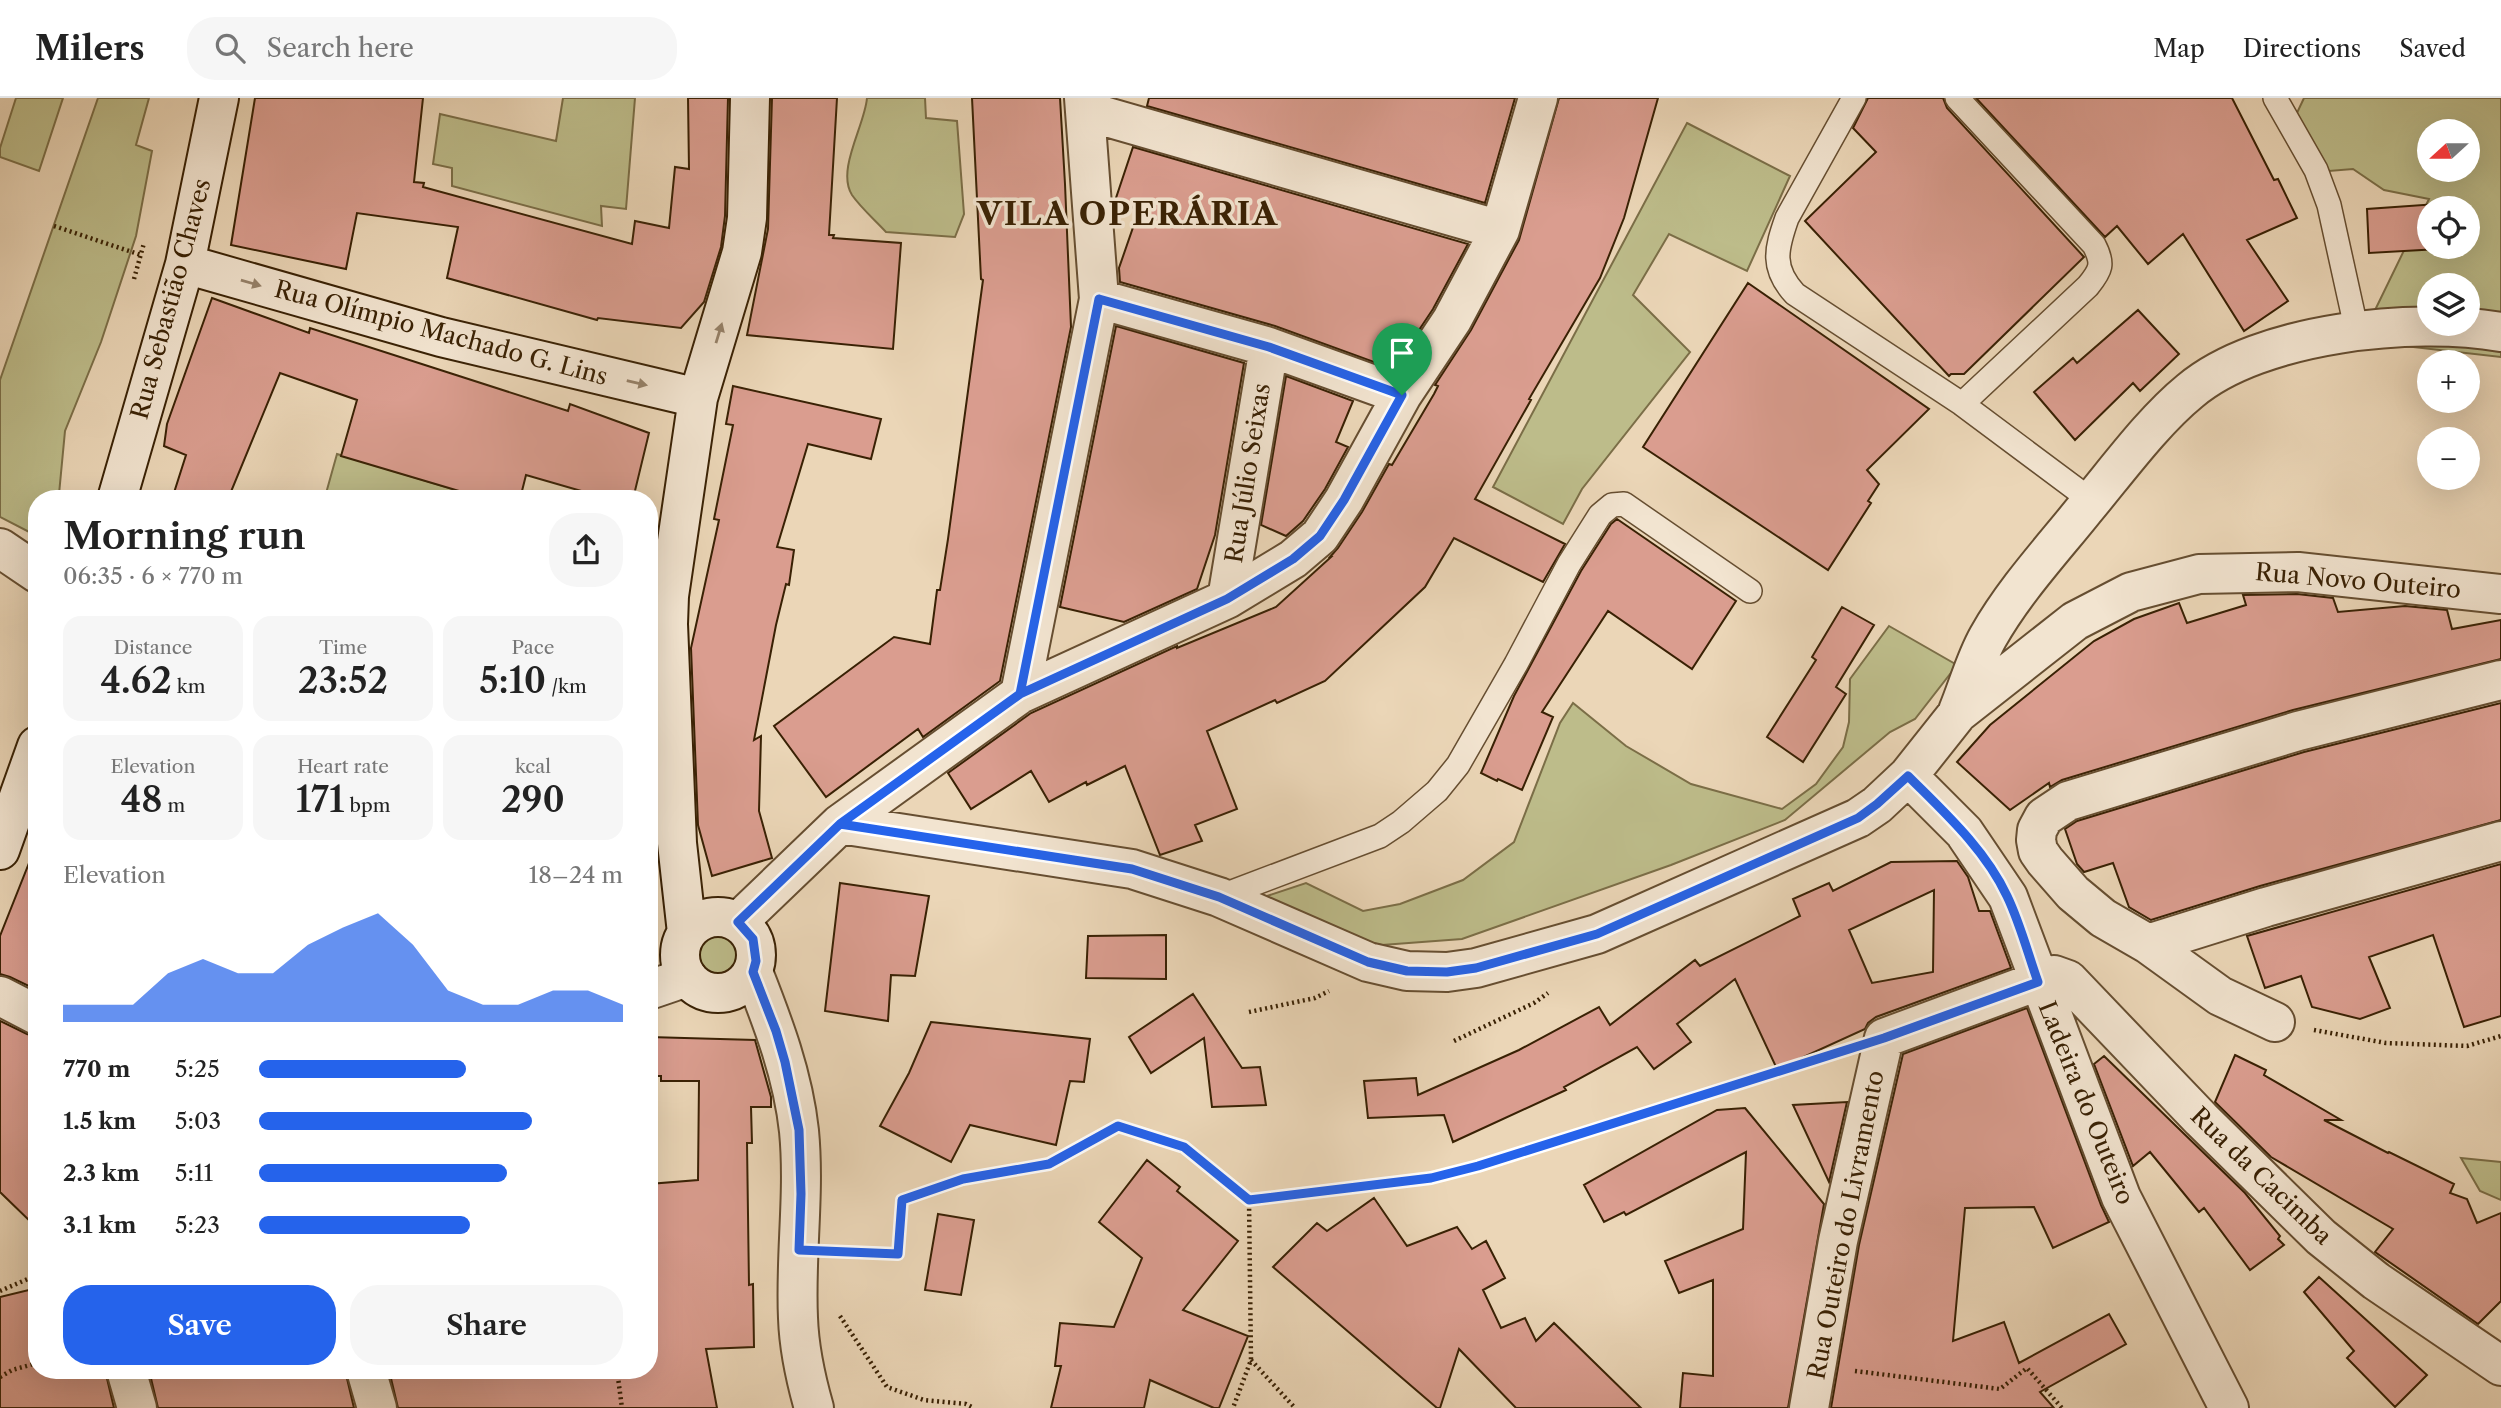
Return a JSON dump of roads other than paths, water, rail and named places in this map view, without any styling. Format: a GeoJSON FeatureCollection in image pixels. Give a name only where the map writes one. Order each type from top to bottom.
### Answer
{"type":"FeatureCollection","features":[{"type":"Feature","properties":{"kind":"street","name":"Rua Sebastião Chaves"},"geometry":{"type":"LineString","coordinates":[[120,490],[185,264],[219,98]]}},
{"type":"Feature","properties":{"kind":"street"},"geometry":{"type":"LineString","coordinates":[[687,933],[677,843],[667,624],[669,596],[698,398],[742,251],[747,218],[750,98]]}},
{"type":"Feature","properties":{"kind":"street"},"geometry":{"type":"LineString","coordinates":[[738,922],[840,824],[1020,694],[1227,599],[1293,559],[1320,536],[1344,500],[1402,395],[1452,320],[1500,230],[1538,98]]}},
{"type":"Feature","properties":{"kind":"street"},"geometry":{"type":"LineString","coordinates":[[1020,694],[1099,299],[1085,105],[1500,230]]}},
{"type":"Feature","properties":{"kind":"street","name":"Rua Olímpio Machado G. Lins"},"geometry":{"type":"LineString","coordinates":[[185,264],[441,337],[698,398]]}},
{"type":"Feature","properties":{"kind":"street"},"geometry":{"type":"LineString","coordinates":[[1099,299],[1269,347],[1402,395]]}},
{"type":"Feature","properties":{"kind":"street"},"geometry":{"type":"LineString","coordinates":[[1958,713],[1987,639],[2009,604],[2092,501],[2169,411],[2190,391],[2213,375],[2271,348],[2357,332],[2455,326],[2501,332]]}},
{"type":"Feature","properties":{"kind":"street","name":"Rua Júlio Seixas"},"geometry":{"type":"LineString","coordinates":[[1227,599],[1269,347]]}},
{"type":"Feature","properties":{"kind":"street"},"geometry":{"type":"LineString","coordinates":[[0,548],[28,567]]}},
{"type":"Feature","properties":{"kind":"street","name":"Rua Novo Outeiro"},"geometry":{"type":"LineString","coordinates":[[1908,776],[1958,713],[2075,621],[2131,592],[2199,574],[2298,572],[2501,594]]}},
{"type":"Feature","properties":{"kind":"street"},"geometry":{"type":"LineString","coordinates":[[2275,1022],[2220,996],[2148,944],[2103,918],[2073,893],[2038,851],[2037,830],[2044,817],[2068,801],[2298,731],[2501,680]]}},
{"type":"Feature","properties":{"kind":"street"},"geometry":{"type":"LineString","coordinates":[[0,850],[28,771]]}},
{"type":"Feature","properties":{"kind":"street"},"geometry":{"type":"LineString","coordinates":[[840,824],[1132,869],[1219,897],[1379,965],[1447,972],[1476,968],[1597,934],[1858,818],[1908,776]]}},
{"type":"Feature","properties":{"kind":"street","name":"Ladeira do Outeiro"},"geometry":{"type":"LineString","coordinates":[[1908,776],[1964,832],[2008,897],[2121,1197],[2229,1408]]}},
{"type":"Feature","properties":{"kind":"street"},"geometry":{"type":"LineString","coordinates":[[2148,944],[2266,907],[2501,841]]}},
{"type":"Feature","properties":{"kind":"street"},"geometry":{"type":"LineString","coordinates":[[714,917],[738,922],[753,939],[756,961],[753,972],[734,990],[721,993],[697,986],[687,977],[680,957],[681,946],[687,933],[702,921],[714,917]]}},
{"type":"Feature","properties":{"kind":"street"},"geometry":{"type":"LineString","coordinates":[[753,972],[776,1031],[799,1130],[801,1194],[798,1320],[814,1408]]}},
{"type":"Feature","properties":{"kind":"street","name":"Rua da Cacimba"},"geometry":{"type":"LineString","coordinates":[[2038,982],[2054,975],[2068,980],[2210,1128],[2321,1237],[2376,1281],[2501,1366]]}},
{"type":"Feature","properties":{"kind":"street"},"geometry":{"type":"LineString","coordinates":[[658,987],[687,977]]}},
{"type":"Feature","properties":{"kind":"street","name":"Rua Outeiro do Livramento"},"geometry":{"type":"LineString","coordinates":[[1809,1408],[1838,1241],[1884,1038],[2038,982]]}},
{"type":"Feature","properties":{"kind":"street"},"geometry":{"type":"LineString","coordinates":[[0,996],[28,1010]]}},
{"type":"Feature","properties":{"kind":"street"},"geometry":{"type":"LineString","coordinates":[[129,1379],[137,1408]]}},
{"type":"Feature","properties":{"kind":"street"},"geometry":{"type":"LineString","coordinates":[[369,1379],[377,1408]]}},
{"type":"Feature","properties":{"kind":"lane"},"geometry":{"type":"LineString","coordinates":[[1854,98],[1787,218],[1779,239],[1779,271],[1785,283],[1795,294],[1962,404],[2092,501]]}},
{"type":"Feature","properties":{"kind":"lane"},"geometry":{"type":"LineString","coordinates":[[1958,98],[2094,245],[2101,258],[2099,273],[2088,286],[1962,404]]}},
{"type":"Feature","properties":{"kind":"lane"},"geometry":{"type":"LineString","coordinates":[[2275,98],[2316,170],[2329,205],[2357,332]]}},
{"type":"Feature","properties":{"kind":"lane"},"geometry":{"type":"LineString","coordinates":[[1219,897],[1380,836],[1437,791],[1458,765],[1569,564],[1600,516],[1612,505],[1624,504],[1751,591]]}},
{"type":"Feature","properties":{"kind":"district","name":"VILA OPERÁRIA"},"geometry":{"type":"Point","coordinates":[1128,214]}}]}
